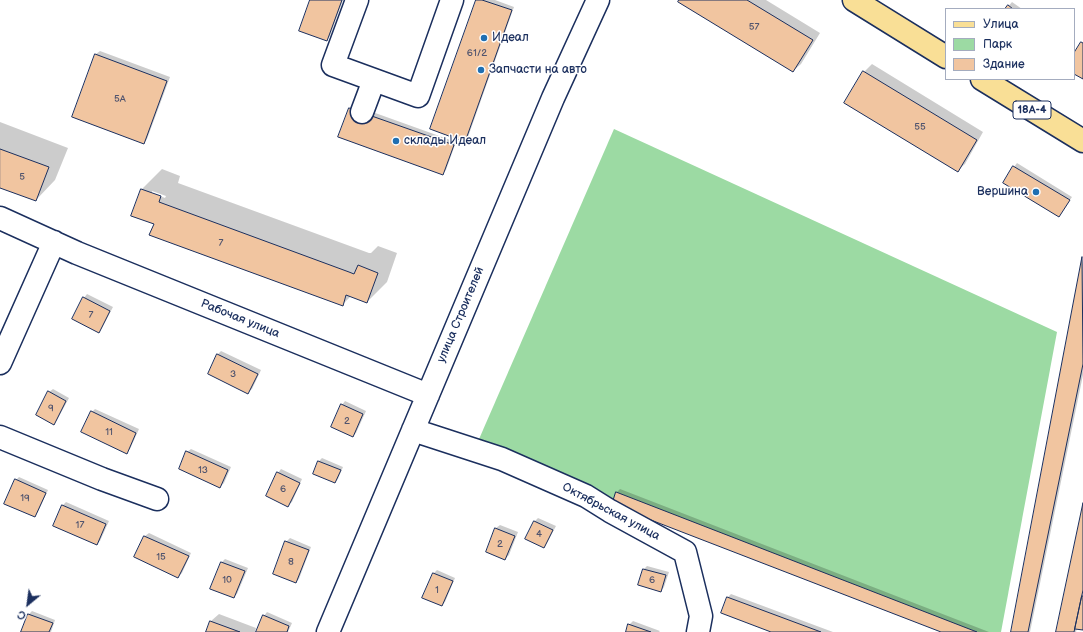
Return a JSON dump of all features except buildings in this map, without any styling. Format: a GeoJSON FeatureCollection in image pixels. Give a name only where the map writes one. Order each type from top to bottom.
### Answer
{"type":"FeatureCollection","features":[{"type":"Feature","properties":{"kind":"main road"},"geometry":{"type":"LineString","coordinates":[[854,0],[945,56]]}},
{"type":"Feature","properties":{"kind":"main road","name":"18А-4"},"geometry":{"type":"LineString","coordinates":[[984,80],[1083,141]]}},
{"type":"Feature","properties":{"kind":"street"},"geometry":{"type":"LineString","coordinates":[[357,0],[333,65],[418,96],[452,0]]}},
{"type":"Feature","properties":{"kind":"street","name":"улица Строителей"},"geometry":{"type":"LineString","coordinates":[[328,632],[553,98],[598,0]]}},
{"type":"Feature","properties":{"kind":"street"},"geometry":{"type":"LineString","coordinates":[[362,112],[374,80]]}},
{"type":"Feature","properties":{"kind":"street","name":"Рабочая улица"},"geometry":{"type":"LineString","coordinates":[[0,218],[54,242],[428,395]]}},
{"type":"Feature","properties":{"kind":"street"},"geometry":{"type":"LineString","coordinates":[[0,363],[54,242]]}},
{"type":"Feature","properties":{"kind":"street","name":"Октябрьская улица"},"geometry":{"type":"LineString","coordinates":[[413,430],[502,459],[586,496],[610,511],[685,552],[701,616],[698,632]]}},
{"type":"Feature","properties":{"kind":"street"},"geometry":{"type":"LineString","coordinates":[[0,437],[102,479],[157,499]]}},
{"type":"Feature","properties":{"kind":"green space"},"geometry":{"type":"Polygon","coordinates":[[[614,129],[1057,332],[1001,632],[953,632],[476,446],[614,129]]]}},
{"type":"Feature","properties":{"kind":"place","name":"Идеал"},"geometry":{"type":"Point","coordinates":[484,38]}},
{"type":"Feature","properties":{"kind":"place","name":"Запчасти на авто"},"geometry":{"type":"Point","coordinates":[481,70]}},
{"type":"Feature","properties":{"kind":"place","name":"склады Идеал"},"geometry":{"type":"Point","coordinates":[396,141]}},
{"type":"Feature","properties":{"kind":"place","name":"Вершина"},"geometry":{"type":"Point","coordinates":[1036,192]}}]}
